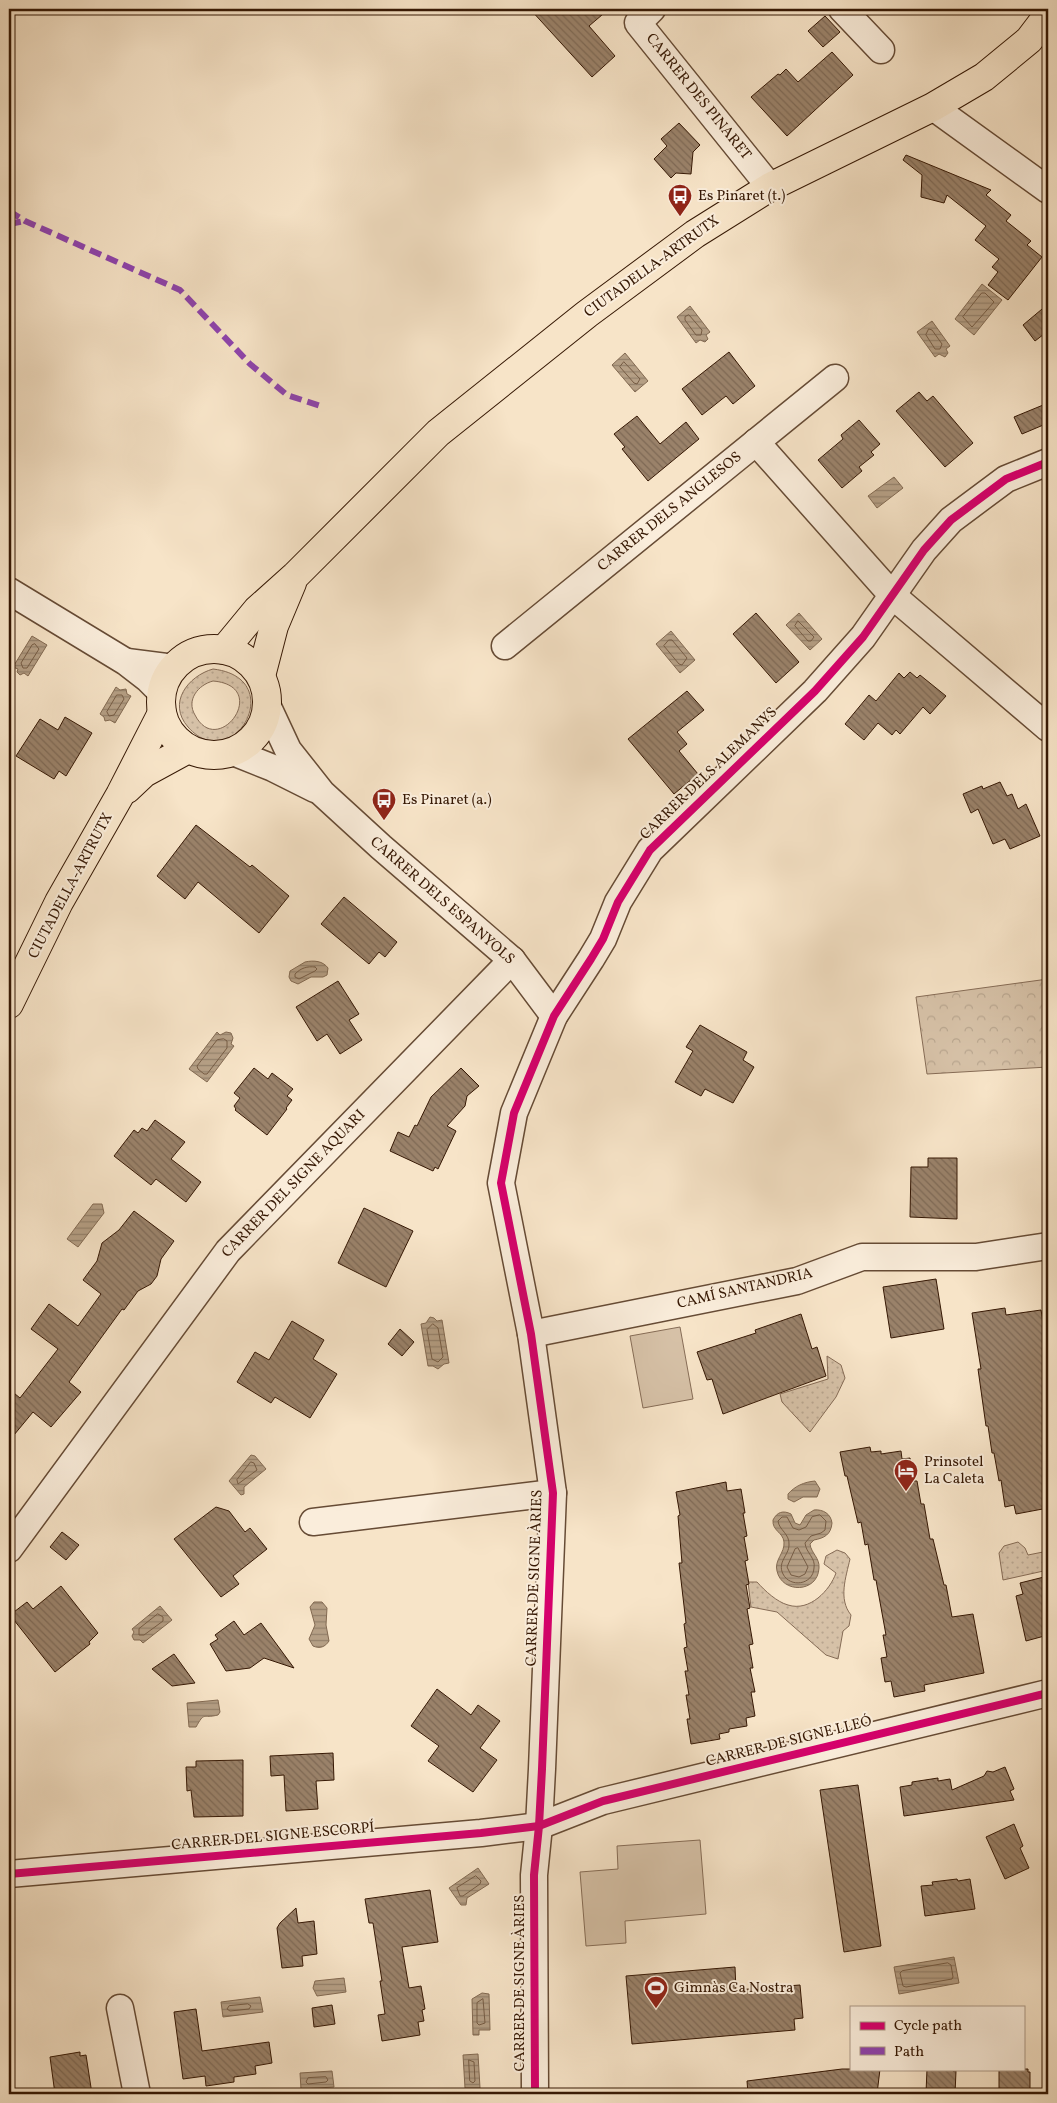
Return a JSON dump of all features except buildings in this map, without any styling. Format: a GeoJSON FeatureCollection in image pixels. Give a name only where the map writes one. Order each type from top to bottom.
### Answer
{"type":"FeatureCollection","features":[{"type":"Feature","properties":{"kind":"main road","name":"CIUTADELLA-ARTRUTX"},"geometry":{"type":"LineString","coordinates":[[224,650],[257,610],[295,576],[438,433],[587,314],[695,234],[770,188],[933,107],[984,77],[1028,40],[1048,15]]}},
{"type":"Feature","properties":{"kind":"main road"},"geometry":{"type":"LineString","coordinates":[[261,676],[274,626],[295,576]]}},
{"type":"Feature","properties":{"kind":"main road"},"geometry":{"type":"LineString","coordinates":[[204,650],[224,650],[239,655],[261,676],[266,688],[267,706],[258,733],[248,744],[233,752],[210,755],[188,749],[169,730],[162,703],[164,682],[174,668],[189,656],[204,650]]}},
{"type":"Feature","properties":{"kind":"main road","name":"CIUTADELLA-ARTRUTX"},"geometry":{"type":"LineString","coordinates":[[9,1004],[60,902],[120,795],[162,703]]}},
{"type":"Feature","properties":{"kind":"main road"},"geometry":{"type":"LineString","coordinates":[[120,795],[144,773],[188,749]]}},
{"type":"Feature","properties":{"kind":"street","name":"CARRER DES PINARET"},"geometry":{"type":"LineString","coordinates":[[652,9],[638,23],[770,188]]}},
{"type":"Feature","properties":{"kind":"street"},"geometry":{"type":"LineString","coordinates":[[842,9],[881,50]]}},
{"type":"Feature","properties":{"kind":"street"},"geometry":{"type":"LineString","coordinates":[[933,107],[1048,190]]}},
{"type":"Feature","properties":{"kind":"street","name":"CARRER DELS ANGLESOS"},"geometry":{"type":"LineString","coordinates":[[505,646],[835,378]]}},
{"type":"Feature","properties":{"kind":"street"},"geometry":{"type":"LineString","coordinates":[[756,442],[893,596],[1048,728]]}},
{"type":"Feature","properties":{"kind":"street","name":"CARRER DELS ALEMANYS"},"geometry":{"type":"LineString","coordinates":[[554,1016],[603,939],[618,902],[650,850],[815,691],[863,637],[924,550],[951,520],[1006,479],[1048,462]]}},
{"type":"Feature","properties":{"kind":"street"},"geometry":{"type":"LineString","coordinates":[[9,591],[126,662],[148,679],[162,703]]}},
{"type":"Feature","properties":{"kind":"street"},"geometry":{"type":"LineString","coordinates":[[126,662],[174,668]]}},
{"type":"Feature","properties":{"kind":"street","name":"CARRER DELS ESPANYOLS"},"geometry":{"type":"LineString","coordinates":[[267,706],[288,750],[322,793],[381,848],[512,960],[554,1016]]}},
{"type":"Feature","properties":{"kind":"street","name":"CARRER DELS ESPANYOLS"},"geometry":{"type":"LineString","coordinates":[[233,752],[273,768],[322,793]]}},
{"type":"Feature","properties":{"kind":"street","name":"CARRER DEL SIGNE AQUARI"},"geometry":{"type":"LineString","coordinates":[[9,1549],[228,1250],[512,960]]}},
{"type":"Feature","properties":{"kind":"street","name":"CARRER DE SIGNE ÀRIES"},"geometry":{"type":"LineString","coordinates":[[535,2094],[534,1875],[539,1826],[553,1492],[531,1334],[501,1183],[514,1114],[554,1016]]}},
{"type":"Feature","properties":{"kind":"street","name":"CAMÍ SANTANDRIA"},"geometry":{"type":"LineString","coordinates":[[531,1334],[797,1281],[862,1257],[976,1257],[1048,1246]]}},
{"type":"Feature","properties":{"kind":"street"},"geometry":{"type":"LineString","coordinates":[[313,1522],[553,1492]]}},
{"type":"Feature","properties":{"kind":"street","name":"CARRER DE SIGNE LLEÓ"},"geometry":{"type":"LineString","coordinates":[[539,1826],[603,1801],[1048,1693]]}},
{"type":"Feature","properties":{"kind":"street","name":"CARRER DEL SIGNE ESCORPÍ"},"geometry":{"type":"LineString","coordinates":[[9,1874],[481,1833],[539,1826]]}},
{"type":"Feature","properties":{"kind":"street"},"geometry":{"type":"LineString","coordinates":[[120,2008],[137,2094]]}},
{"type":"Feature","properties":{"kind":"green space"},"geometry":{"type":"Polygon","coordinates":[[[213,669],[236,676],[248,689],[251,705],[246,720],[236,733],[222,741],[205,740],[188,727],[182,718],[180,700],[183,692],[189,684],[213,669]],[[213,681],[203,686],[195,694],[192,704],[193,709],[195,715],[205,727],[216,729],[226,725],[235,717],[239,706],[238,695],[230,686],[213,681]]]}},
{"type":"Feature","properties":{"kind":"green space"},"geometry":{"type":"Polygon","coordinates":[[[1048,979],[1048,1067],[927,1074],[916,997],[1048,979]]]}},
{"type":"Feature","properties":{"kind":"green space"},"geometry":{"type":"Polygon","coordinates":[[[680,1327],[693,1399],[643,1408],[630,1336],[680,1327]]]}},
{"type":"Feature","properties":{"kind":"green space"},"geometry":{"type":"Polygon","coordinates":[[[827,1356],[841,1365],[845,1378],[836,1397],[810,1432],[782,1402],[780,1394],[828,1379],[827,1356]]]}},
{"type":"Feature","properties":{"kind":"green space"},"geometry":{"type":"Polygon","coordinates":[[[1018,1542],[1025,1548],[1028,1555],[1048,1551],[1048,1570],[1003,1580],[999,1553],[1004,1546],[1018,1542]]]}},
{"type":"Feature","properties":{"kind":"green space"},"geometry":{"type":"Polygon","coordinates":[[[837,1550],[845,1553],[850,1559],[844,1595],[847,1609],[851,1615],[849,1626],[843,1631],[838,1659],[826,1655],[777,1612],[751,1607],[748,1582],[757,1582],[771,1596],[784,1604],[804,1605],[818,1598],[833,1580],[836,1573],[824,1564],[826,1556],[837,1550]]]}},
{"type":"Feature","properties":{"kind":"green space"},"geometry":{"type":"Polygon","coordinates":[[[700,1840],[706,1914],[625,1921],[626,1943],[586,1946],[580,1872],[618,1869],[617,1846],[700,1840]]]}},
{"type":"Feature","properties":{"kind":"water"},"geometry":{"type":"Polygon","coordinates":[[[982,284],[1002,300],[974,335],[955,319],[982,284]]]}},
{"type":"Feature","properties":{"kind":"water"},"geometry":{"type":"Polygon","coordinates":[[[690,306],[710,332],[706,335],[708,339],[705,342],[700,340],[696,343],[677,317],[690,306]]]}},
{"type":"Feature","properties":{"kind":"water"},"geometry":{"type":"Polygon","coordinates":[[[932,321],[950,346],[946,349],[948,353],[945,357],[939,354],[935,357],[917,332],[932,321]]]}},
{"type":"Feature","properties":{"kind":"water"},"geometry":{"type":"Polygon","coordinates":[[[625,353],[648,381],[635,392],[612,365],[625,353]]]}},
{"type":"Feature","properties":{"kind":"water"},"geometry":{"type":"Polygon","coordinates":[[[894,477],[903,488],[877,508],[868,496],[894,477]]]}},
{"type":"Feature","properties":{"kind":"water"},"geometry":{"type":"Polygon","coordinates":[[[799,613],[822,639],[810,650],[786,625],[799,613]]]}},
{"type":"Feature","properties":{"kind":"water"},"geometry":{"type":"Polygon","coordinates":[[[671,631],[695,660],[680,673],[656,644],[671,631]]]}},
{"type":"Feature","properties":{"kind":"water"},"geometry":{"type":"Polygon","coordinates":[[[32,636],[47,645],[28,676],[24,673],[20,675],[17,672],[18,669],[13,667],[32,636]]]}},
{"type":"Feature","properties":{"kind":"water"},"geometry":{"type":"Polygon","coordinates":[[[116,687],[120,690],[126,689],[127,694],[131,696],[115,723],[110,720],[105,721],[104,717],[100,714],[116,687]]]}},
{"type":"Feature","properties":{"kind":"water"},"geometry":{"type":"Polygon","coordinates":[[[305,962],[321,962],[328,968],[327,975],[311,977],[298,984],[291,981],[289,977],[290,971],[305,962]]]}},
{"type":"Feature","properties":{"kind":"water"},"geometry":{"type":"Polygon","coordinates":[[[217,1032],[220,1035],[226,1032],[231,1033],[233,1038],[231,1044],[234,1046],[207,1082],[189,1069],[217,1032]]]}},
{"type":"Feature","properties":{"kind":"water"},"geometry":{"type":"Polygon","coordinates":[[[93,1204],[102,1204],[104,1213],[78,1247],[67,1239],[93,1204]]]}},
{"type":"Feature","properties":{"kind":"water"},"geometry":{"type":"Polygon","coordinates":[[[430,1317],[437,1321],[442,1320],[449,1363],[444,1364],[438,1369],[428,1366],[421,1324],[426,1323],[430,1317]]]}},
{"type":"Feature","properties":{"kind":"water"},"geometry":{"type":"Polygon","coordinates":[[[251,1455],[255,1456],[266,1469],[244,1487],[244,1494],[241,1495],[229,1481],[251,1455]]]}},
{"type":"Feature","properties":{"kind":"water"},"geometry":{"type":"Polygon","coordinates":[[[815,1481],[820,1489],[817,1497],[803,1497],[794,1502],[788,1499],[788,1494],[803,1483],[815,1481]]]}},
{"type":"Feature","properties":{"kind":"water"},"geometry":{"type":"Polygon","coordinates":[[[814,1510],[826,1513],[832,1523],[826,1535],[814,1540],[810,1544],[819,1564],[817,1576],[807,1586],[800,1588],[792,1587],[780,1578],[777,1571],[776,1567],[784,1542],[782,1536],[774,1527],[773,1520],[778,1514],[785,1512],[791,1514],[795,1523],[800,1525],[806,1515],[814,1510]]]}},
{"type":"Feature","properties":{"kind":"water"},"geometry":{"type":"Polygon","coordinates":[[[314,1602],[322,1602],[327,1608],[326,1625],[329,1641],[320,1647],[313,1646],[309,1639],[315,1625],[310,1607],[314,1602]]]}},
{"type":"Feature","properties":{"kind":"water"},"geometry":{"type":"Polygon","coordinates":[[[160,1606],[172,1620],[143,1643],[140,1640],[134,1640],[132,1629],[160,1606]]]}},
{"type":"Feature","properties":{"kind":"water"},"geometry":{"type":"Polygon","coordinates":[[[218,1700],[220,1712],[218,1715],[204,1716],[196,1727],[189,1727],[187,1703],[218,1700]]]}},
{"type":"Feature","properties":{"kind":"water"},"geometry":{"type":"Polygon","coordinates":[[[478,1868],[489,1884],[467,1898],[466,1905],[461,1905],[449,1888],[478,1868]]]}},
{"type":"Feature","properties":{"kind":"water"},"geometry":{"type":"Polygon","coordinates":[[[954,1957],[959,1983],[899,1994],[894,1967],[954,1957]]]}},
{"type":"Feature","properties":{"kind":"water"},"geometry":{"type":"Polygon","coordinates":[[[344,1978],[346,1992],[317,1996],[313,1988],[315,1981],[344,1978]]]}},
{"type":"Feature","properties":{"kind":"water"},"geometry":{"type":"Polygon","coordinates":[[[482,1993],[489,1994],[490,2030],[479,2030],[479,2035],[473,2035],[472,1999],[482,1993]]]}},
{"type":"Feature","properties":{"kind":"water"},"geometry":{"type":"Polygon","coordinates":[[[260,1997],[263,2012],[223,2017],[221,2002],[260,1997]]]}},
{"type":"Feature","properties":{"kind":"water"},"geometry":{"type":"Polygon","coordinates":[[[478,2054],[480,2088],[465,2088],[463,2055],[478,2054]]]}},
{"type":"Feature","properties":{"kind":"water"},"geometry":{"type":"Polygon","coordinates":[[[332,2071],[334,2087],[301,2089],[300,2073],[332,2071]]]}},
{"type":"Feature","properties":{"kind":"marked path"},"geometry":{"type":"LineString","coordinates":[[9,211],[25,221],[180,290],[250,364],[287,395],[324,407]]}},
{"type":"Feature","properties":{"kind":"marked path"},"geometry":{"type":"LineString","coordinates":[[9,224],[25,221]]}},
{"type":"Feature","properties":{"kind":"cycle path"},"geometry":{"type":"LineString","coordinates":[[535,2094],[534,1875],[542,1769],[553,1493],[531,1334],[501,1183],[514,1113],[554,1016],[603,939],[618,902],[650,850],[815,691],[863,637],[924,550],[951,520],[1006,479],[1048,462]]}},
{"type":"Feature","properties":{"kind":"cycle path"},"geometry":{"type":"LineString","coordinates":[[9,1874],[481,1833],[539,1826],[603,1801],[1048,1693]]}},
{"type":"Feature","properties":{"kind":"place","name":"Es Pinaret (t.)"},"geometry":{"type":"Point","coordinates":[680,217]}},
{"type":"Feature","properties":{"kind":"place","name":"Es Pinaret (a.)"},"geometry":{"type":"Point","coordinates":[384,821]}},
{"type":"Feature","properties":{"kind":"place","name":"Prinsotel La Caleta"},"geometry":{"type":"Point","coordinates":[906,1492]}},
{"type":"Feature","properties":{"kind":"place","name":"Gimnàs Ca Nostra"},"geometry":{"type":"Point","coordinates":[656,2009]}}]}
